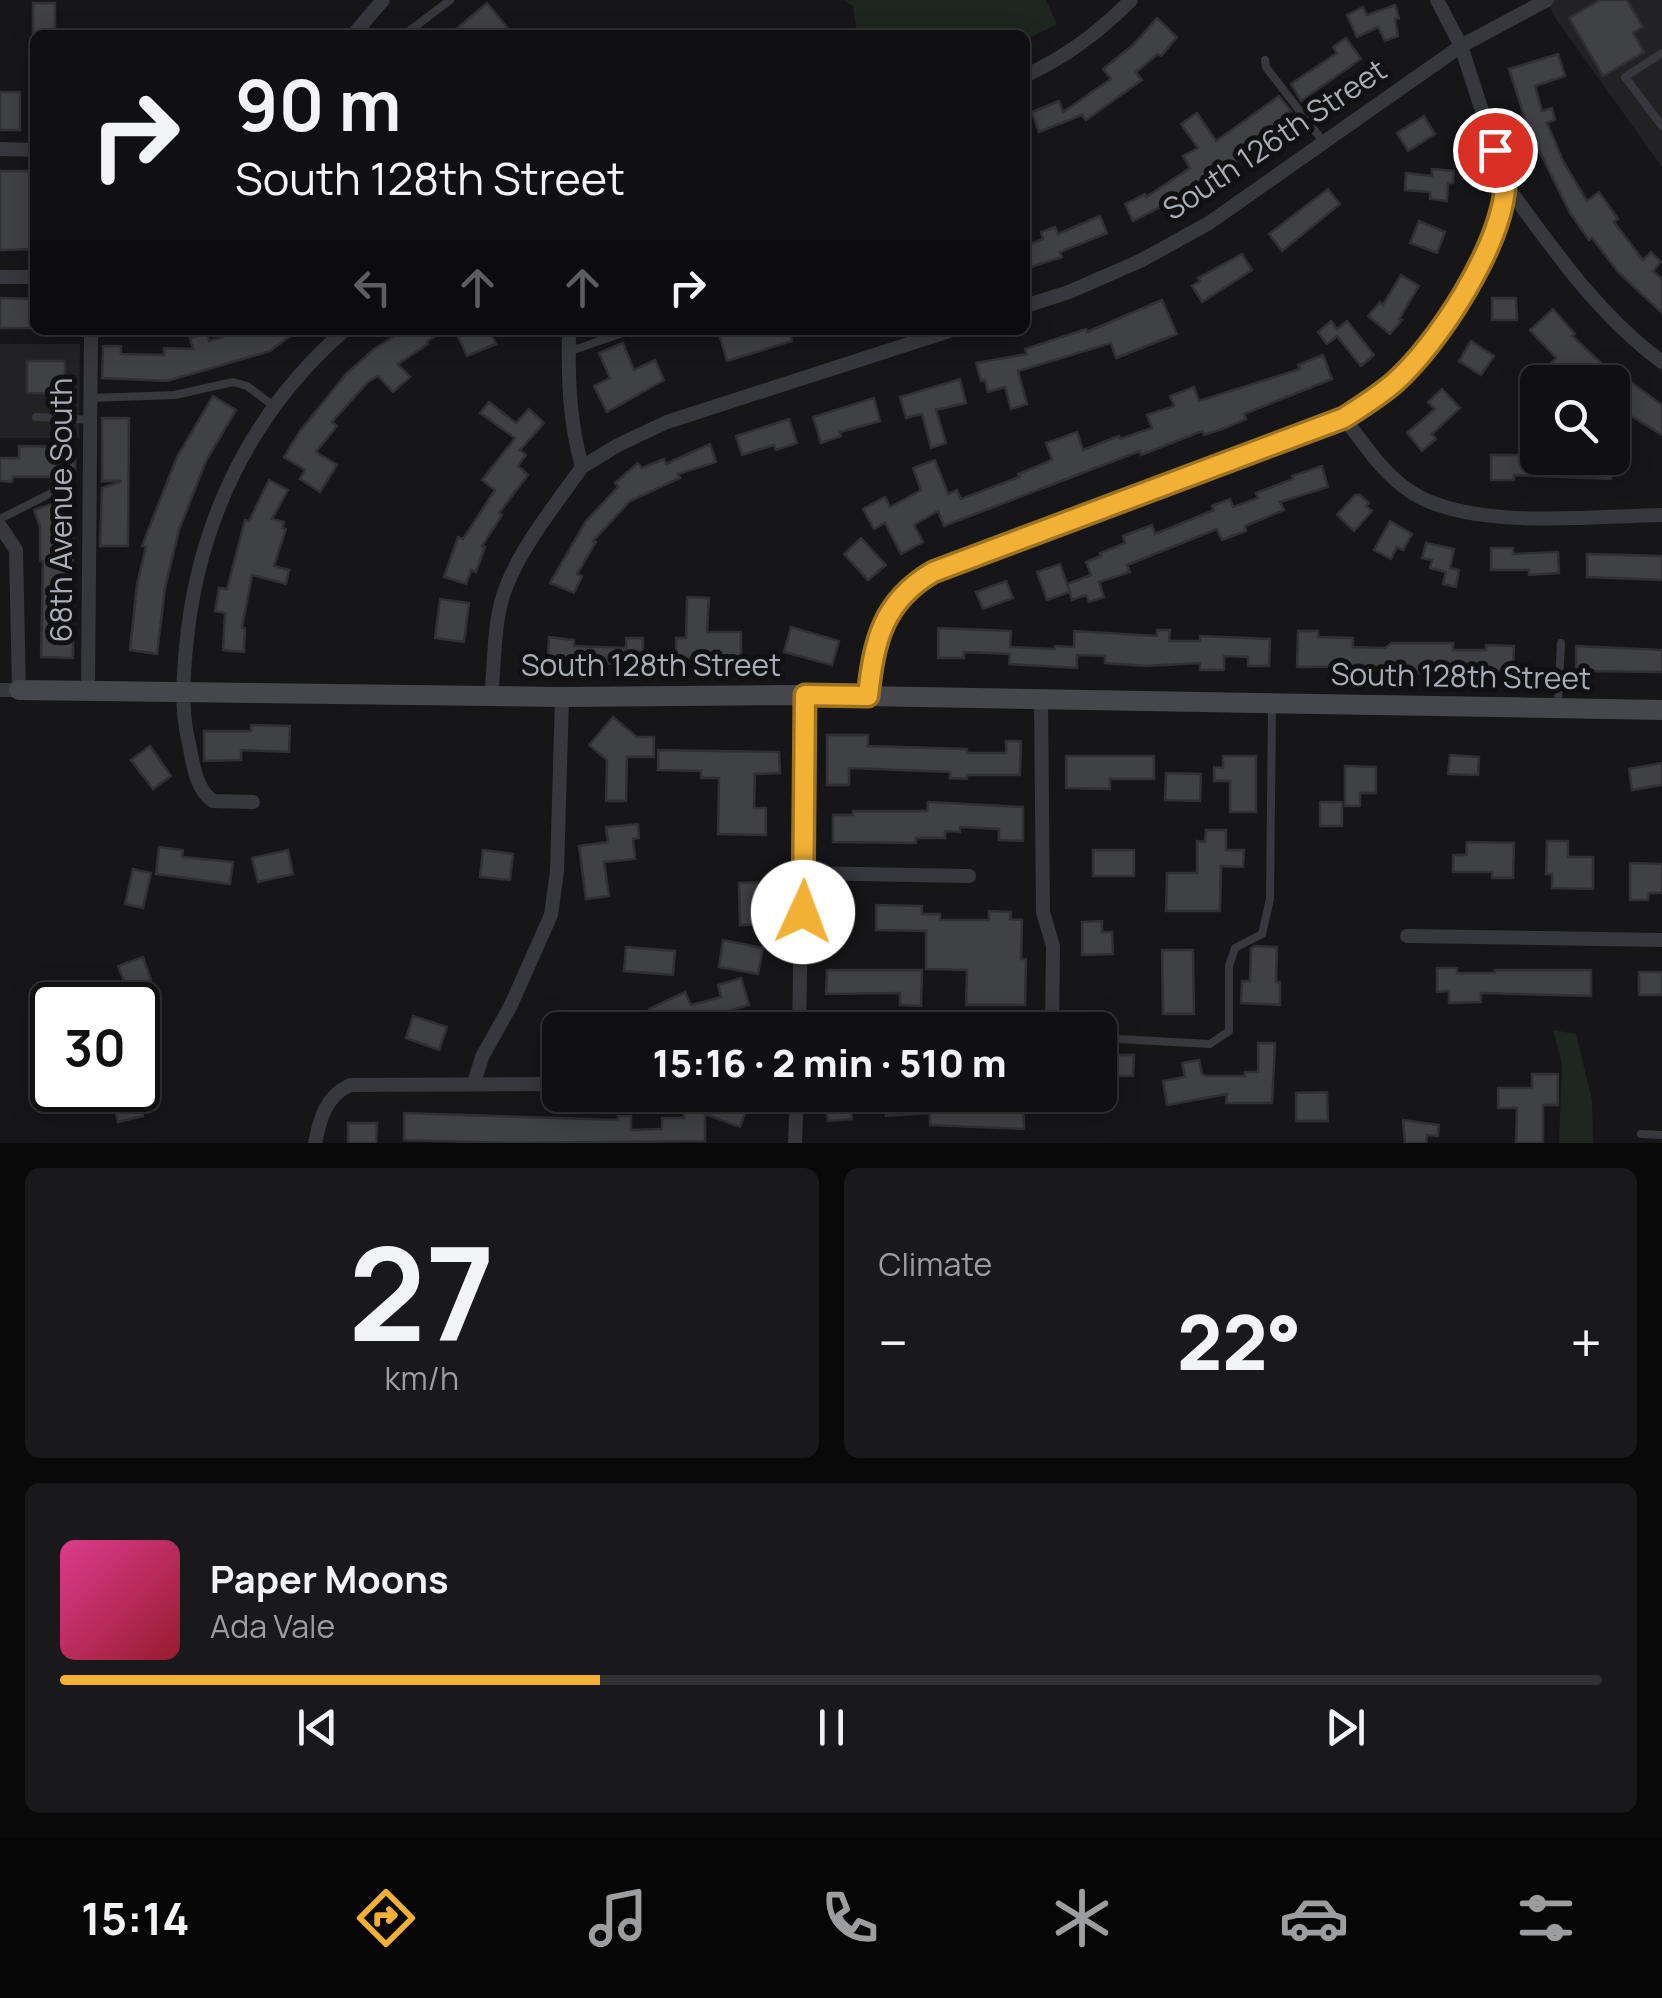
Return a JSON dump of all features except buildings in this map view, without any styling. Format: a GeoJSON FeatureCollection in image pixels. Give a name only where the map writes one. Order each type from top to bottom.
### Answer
{"type":"FeatureCollection","features":[{"type":"Feature","properties":{"kind":"street"},"geometry":{"type":"LineString","coordinates":[[357,30],[382,0]]}},
{"type":"Feature","properties":{"kind":"street"},"geometry":{"type":"LineString","coordinates":[[1030,74],[1067,56],[1103,29],[1131,0]]}},
{"type":"Feature","properties":{"kind":"street"},"geometry":{"type":"LineString","coordinates":[[1437,0],[1461,46],[1506,185],[1603,311],[1662,362]]}},
{"type":"Feature","properties":{"kind":"street","name":"South 126th Street"},"geometry":{"type":"LineString","coordinates":[[1030,304],[1069,292],[1168,246],[1237,205],[1322,140],[1461,46],[1548,0]]}},
{"type":"Feature","properties":{"kind":"street"},"geometry":{"type":"LineString","coordinates":[[0,149],[30,150]]}},
{"type":"Feature","properties":{"kind":"street"},"geometry":{"type":"LineString","coordinates":[[868,696],[873,649],[904,593],[917,581],[1344,418],[1396,381],[1431,344],[1466,288],[1490,240],[1506,185]]}},
{"type":"Feature","properties":{"kind":"street"},"geometry":{"type":"LineString","coordinates":[[0,277],[30,277]]}},
{"type":"Feature","properties":{"kind":"street","name":"68th Avenue South"},"geometry":{"type":"LineString","coordinates":[[88,690],[91,335]]}},
{"type":"Feature","properties":{"kind":"street"},"geometry":{"type":"LineString","coordinates":[[252,802],[213,800],[200,788],[182,692],[196,571],[242,457],[298,372],[339,335]]}},
{"type":"Feature","properties":{"kind":"street"},"geometry":{"type":"LineString","coordinates":[[568,335],[572,429],[582,466]]}},
{"type":"Feature","properties":{"kind":"street"},"geometry":{"type":"LineString","coordinates":[[491,696],[506,587],[541,525],[582,466],[667,422],[937,335]]}},
{"type":"Feature","properties":{"kind":"street"},"geometry":{"type":"LineString","coordinates":[[1344,418],[1391,476],[1413,494],[1442,507],[1504,518],[1662,514]]}},
{"type":"Feature","properties":{"kind":"street"},"geometry":{"type":"LineString","coordinates":[[0,526],[16,550],[10,690]]}},
{"type":"Feature","properties":{"kind":"street","name":"South 128th Street"},"geometry":{"type":"LineString","coordinates":[[10,690],[562,698],[805,695],[1662,710]]}},
{"type":"Feature","properties":{"kind":"street"},"geometry":{"type":"LineString","coordinates":[[800,1012],[805,695]]}},
{"type":"Feature","properties":{"kind":"street"},"geometry":{"type":"LineString","coordinates":[[474,1083],[482,1056],[551,915],[558,871],[562,698]]}},
{"type":"Feature","properties":{"kind":"street"},"geometry":{"type":"LineString","coordinates":[[1042,699],[1042,912],[1053,946],[1052,1012]]}},
{"type":"Feature","properties":{"kind":"street"},"geometry":{"type":"LineString","coordinates":[[804,873],[970,876]]}},
{"type":"Feature","properties":{"kind":"street"},"geometry":{"type":"LineString","coordinates":[[1407,936],[1662,940]]}},
{"type":"Feature","properties":{"kind":"street"},"geometry":{"type":"LineString","coordinates":[[315,1143],[321,1114],[331,1098],[360,1083],[542,1084]]}},
{"type":"Feature","properties":{"kind":"street"},"geometry":{"type":"LineString","coordinates":[[796,1143],[797,1112]]}},
{"type":"Feature","properties":{"kind":"lane"},"geometry":{"type":"LineString","coordinates":[[411,30],[450,0]]}},
{"type":"Feature","properties":{"kind":"lane"},"geometry":{"type":"LineString","coordinates":[[1662,52],[1624,77],[1662,126]]}},
{"type":"Feature","properties":{"kind":"lane"},"geometry":{"type":"LineString","coordinates":[[1265,60],[1266,68],[1322,140]]}},
{"type":"Feature","properties":{"kind":"lane"},"geometry":{"type":"LineString","coordinates":[[568,352],[617,335]]}},
{"type":"Feature","properties":{"kind":"lane"},"geometry":{"type":"LineString","coordinates":[[91,398],[175,394],[233,382],[247,386],[274,406]]}},
{"type":"Feature","properties":{"kind":"lane"},"geometry":{"type":"LineString","coordinates":[[36,417],[91,420]]}},
{"type":"Feature","properties":{"kind":"lane"},"geometry":{"type":"LineString","coordinates":[[0,518],[68,485]]}},
{"type":"Feature","properties":{"kind":"lane"},"geometry":{"type":"LineString","coordinates":[[1558,708],[1561,644]]}},
{"type":"Feature","properties":{"kind":"lane"},"geometry":{"type":"LineString","coordinates":[[1117,1039],[1210,1044],[1229,1031],[1229,966],[1235,948],[1262,934],[1270,899],[1272,704]]}},
{"type":"Feature","properties":{"kind":"lane"},"geometry":{"type":"LineString","coordinates":[[1641,1134],[1662,1135]]}},
{"type":"Feature","properties":{"kind":"shaded area"},"geometry":{"type":"Polygon","coordinates":[[[843,0],[1046,0],[1057,24],[1030,38],[1030,30],[856,30],[853,6],[843,0]]]}},
{"type":"Feature","properties":{"kind":"shaded area"},"geometry":{"type":"Polygon","coordinates":[[[1548,0],[1662,0],[1662,167],[1553,15],[1548,0]]]}},
{"type":"Feature","properties":{"kind":"shaded area"},"geometry":{"type":"Polygon","coordinates":[[[0,344],[80,344],[79,438],[0,438],[0,344]]]}},
{"type":"Feature","properties":{"kind":"shaded area"},"geometry":{"type":"Polygon","coordinates":[[[1553,1030],[1576,1034],[1592,1100],[1593,1143],[1559,1143],[1562,1064],[1553,1030]]]}},
{"type":"Feature","properties":{"kind":"route"},"geometry":{"type":"LineString","coordinates":[[803,912],[805,695],[868,696],[873,649],[886,618],[904,593],[933,572],[1344,418],[1396,381],[1431,344],[1490,240],[1506,185],[1495,150]]}}]}
